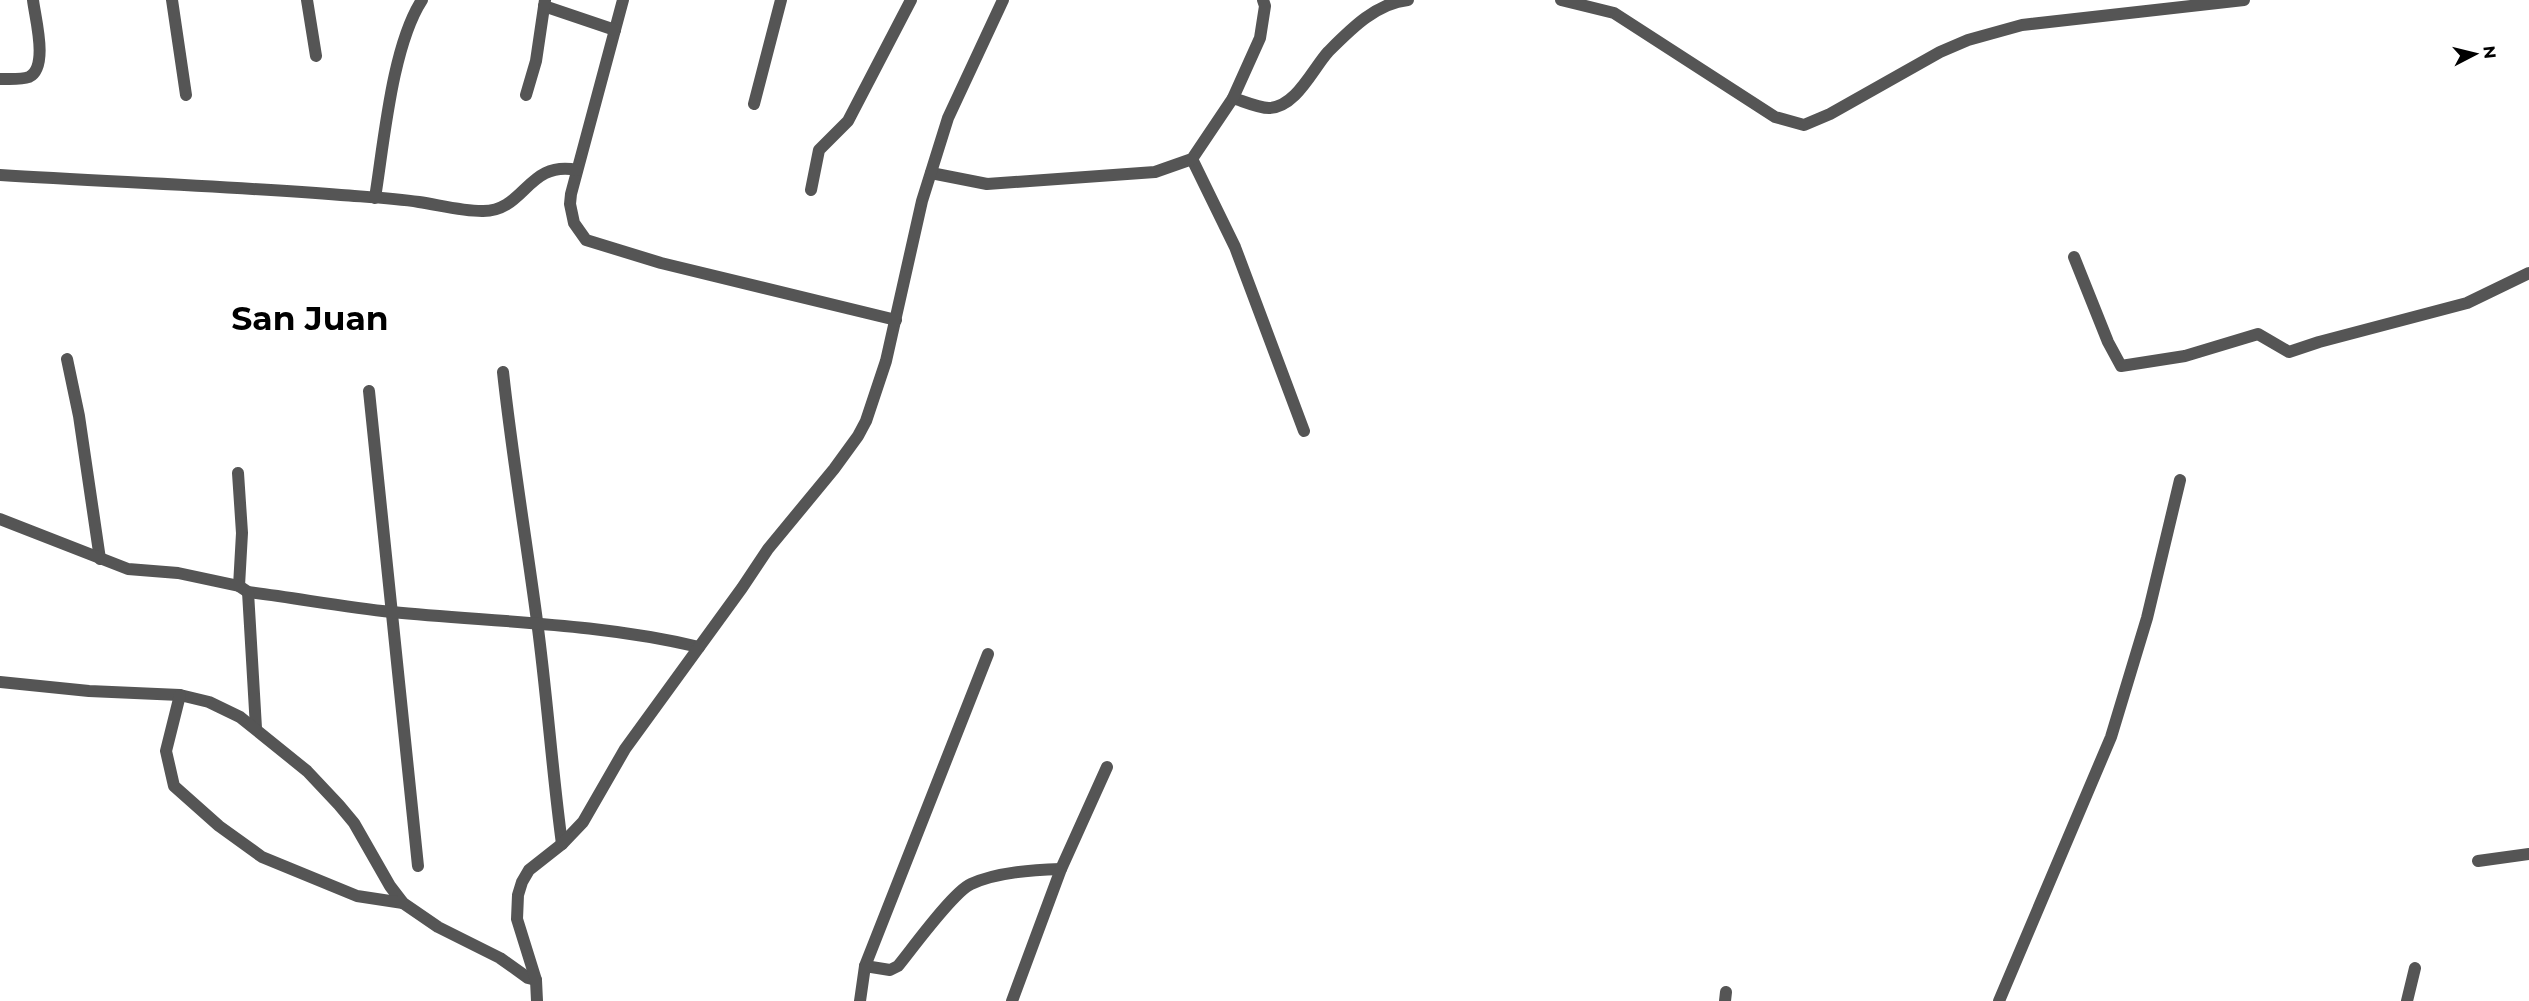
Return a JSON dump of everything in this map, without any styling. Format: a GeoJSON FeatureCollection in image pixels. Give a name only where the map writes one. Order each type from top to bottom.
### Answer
{"type":"FeatureCollection","features":[{"type":"Feature","properties":{"kind":"street"},"geometry":{"type":"LineString","coordinates":[[0,79],[23,78],[35,73],[38,68],[40,56],[33,0]]}},
{"type":"Feature","properties":{"kind":"street"},"geometry":{"type":"LineString","coordinates":[[172,0],[186,95]]}},
{"type":"Feature","properties":{"kind":"street"},"geometry":{"type":"LineString","coordinates":[[307,0],[316,56]]}},
{"type":"Feature","properties":{"kind":"street"},"geometry":{"type":"LineString","coordinates":[[375,198],[395,78],[408,26],[422,0]]}},
{"type":"Feature","properties":{"kind":"street"},"geometry":{"type":"LineString","coordinates":[[623,0],[570,204],[574,223],[586,240],[661,263],[896,320]]}},
{"type":"Feature","properties":{"kind":"street"},"geometry":{"type":"LineString","coordinates":[[754,104],[781,0]]}},
{"type":"Feature","properties":{"kind":"street"},"geometry":{"type":"LineString","coordinates":[[811,190],[819,150],[848,122],[911,0]]}},
{"type":"Feature","properties":{"kind":"street"},"geometry":{"type":"LineString","coordinates":[[537,1001],[537,980],[517,919],[518,895],[529,870],[562,844],[583,822],[625,749],[768,549],[858,436],[866,421],[886,362],[922,201],[948,118],[1003,0]]}},
{"type":"Feature","properties":{"kind":"street"},"geometry":{"type":"LineString","coordinates":[[931,173],[987,184],[1155,172],[1192,159],[1233,98],[1260,38],[1265,6],[1263,0]]}},
{"type":"Feature","properties":{"kind":"street"},"geometry":{"type":"LineString","coordinates":[[1233,98],[1269,108],[1289,101],[1328,53],[1370,13],[1396,1],[1408,0]]}},
{"type":"Feature","properties":{"kind":"street"},"geometry":{"type":"LineString","coordinates":[[1562,0],[1614,13],[1775,117],[1804,124],[1830,114],[1940,52],[1997,31],[2048,20],[2244,0]]}},
{"type":"Feature","properties":{"kind":"street"},"geometry":{"type":"LineString","coordinates":[[1614,13],[1619,0]]}},
{"type":"Feature","properties":{"kind":"street"},"geometry":{"type":"LineString","coordinates":[[526,95],[536,61],[544,3],[615,30]]}},
{"type":"Feature","properties":{"kind":"street"},"geometry":{"type":"LineString","coordinates":[[1192,159],[1235,247],[1304,431]]}},
{"type":"Feature","properties":{"kind":"street"},"geometry":{"type":"LineString","coordinates":[[0,175],[375,198],[417,201],[472,210],[493,210],[513,201],[540,175],[560,169],[577,170]]}},
{"type":"Feature","properties":{"kind":"street"},"geometry":{"type":"LineString","coordinates":[[2074,257],[2108,342],[2121,366],[2185,356],[2258,334],[2289,352],[2467,303],[2529,273]]}},
{"type":"Feature","properties":{"kind":"street"},"geometry":{"type":"LineString","coordinates":[[67,359],[79,416],[100,559]]}},
{"type":"Feature","properties":{"kind":"street"},"geometry":{"type":"LineString","coordinates":[[503,372],[510,438],[537,623],[552,772],[562,844]]}},
{"type":"Feature","properties":{"kind":"street"},"geometry":{"type":"LineString","coordinates":[[369,391],[418,866]]}},
{"type":"Feature","properties":{"kind":"street"},"geometry":{"type":"LineString","coordinates":[[238,473],[243,589],[255,728]]}},
{"type":"Feature","properties":{"kind":"street"},"geometry":{"type":"LineString","coordinates":[[1999,1001],[2111,736],[2147,618],[2181,480]]}},
{"type":"Feature","properties":{"kind":"street"},"geometry":{"type":"LineString","coordinates":[[0,519],[128,569],[178,573],[243,589],[391,612],[537,623],[652,636],[699,647]]}},
{"type":"Feature","properties":{"kind":"street"},"geometry":{"type":"LineString","coordinates":[[860,1001],[865,966],[988,654]]}},
{"type":"Feature","properties":{"kind":"street"},"geometry":{"type":"LineString","coordinates":[[0,682],[89,691],[180,695],[223,708],[255,728],[307,771],[339,805],[354,823],[390,886],[403,903],[438,927],[500,958],[528,978],[537,980]]}},
{"type":"Feature","properties":{"kind":"street"},"geometry":{"type":"LineString","coordinates":[[180,695],[166,751],[174,786],[219,826],[262,858],[357,896],[403,903]]}},
{"type":"Feature","properties":{"kind":"street"},"geometry":{"type":"LineString","coordinates":[[1012,1001],[1061,869],[1107,767]]}},
{"type":"Feature","properties":{"kind":"street"},"geometry":{"type":"LineString","coordinates":[[2478,861],[2529,854]]}},
{"type":"Feature","properties":{"kind":"street"},"geometry":{"type":"LineString","coordinates":[[865,966],[890,970],[897,966],[949,903],[969,884],[1019,871],[1061,869]]}},
{"type":"Feature","properties":{"kind":"street"},"geometry":{"type":"LineString","coordinates":[[2407,1001],[2415,968]]}},
{"type":"Feature","properties":{"kind":"district","name":"San Juan"},"geometry":{"type":"Point","coordinates":[310,318]}}]}
